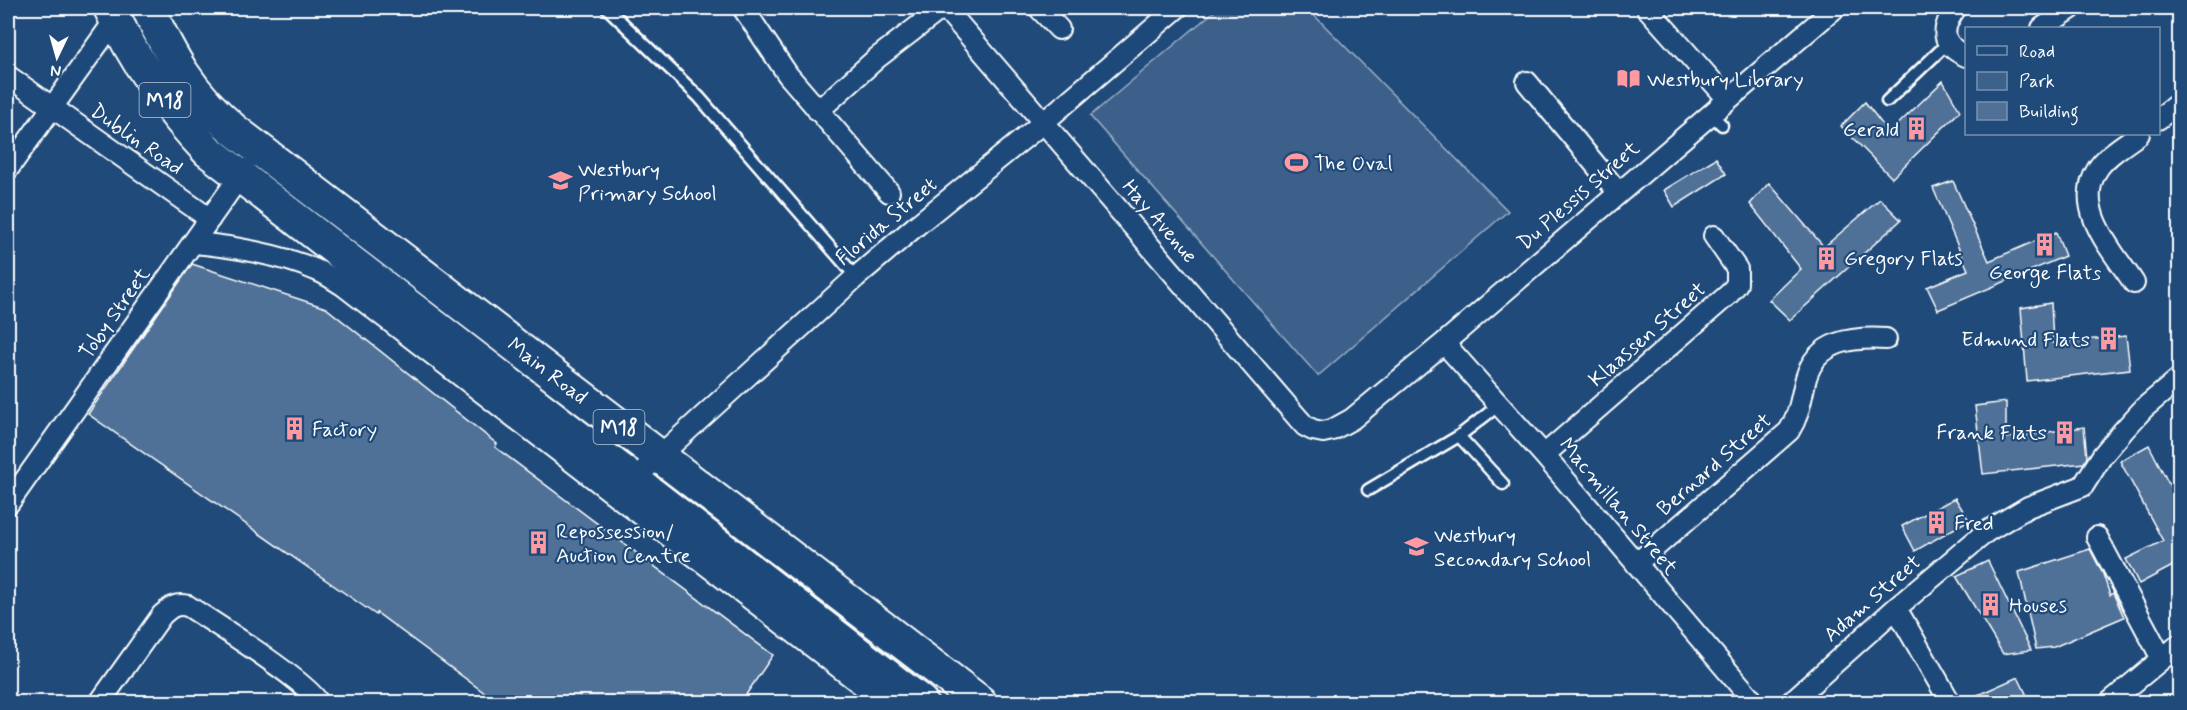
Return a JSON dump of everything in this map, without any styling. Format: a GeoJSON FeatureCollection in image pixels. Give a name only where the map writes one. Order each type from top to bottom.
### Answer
{"type":"FeatureCollection","features":[{"type":"Feature","properties":{"kind":"main road","name":"M18"},"geometry":{"type":"LineString","coordinates":[[148,8],[177,66],[194,91],[216,116],[259,149]]}},
{"type":"Feature","properties":{"kind":"main road","name":"M18"},"geometry":{"type":"LineString","coordinates":[[113,14],[145,71],[170,108],[208,152],[240,177]]}},
{"type":"Feature","properties":{"kind":"main road","name":"Main Road"},"geometry":{"type":"LineString","coordinates":[[259,149],[980,702]]}},
{"type":"Feature","properties":{"kind":"main road","name":"Main Road"},"geometry":{"type":"LineString","coordinates":[[240,177],[921,702]]}},
{"type":"Feature","properties":{"kind":"street"},"geometry":{"type":"LineString","coordinates":[[742,8],[788,75],[889,192]]}},
{"type":"Feature","properties":{"kind":"street"},"geometry":{"type":"LineString","coordinates":[[818,111],[878,58],[944,8]]}},
{"type":"Feature","properties":{"kind":"street","name":"Hay Avenue"},"geometry":{"type":"LineString","coordinates":[[944,8],[1305,426],[1323,432],[1332,430],[1352,418]]}},
{"type":"Feature","properties":{"kind":"street"},"geometry":{"type":"LineString","coordinates":[[1039,8],[1059,29]]}},
{"type":"Feature","properties":{"kind":"street","name":"Florida Street"},"geometry":{"type":"LineString","coordinates":[[633,480],[856,277],[1044,122],[1177,8]]}},
{"type":"Feature","properties":{"kind":"street"},"geometry":{"type":"LineString","coordinates":[[1647,8],[1727,98]]}},
{"type":"Feature","properties":{"kind":"street","name":"Du Plessis Street"},"geometry":{"type":"LineString","coordinates":[[1352,418],[1444,343],[1618,192],[1716,119],[1727,98],[1835,8]]}},
{"type":"Feature","properties":{"kind":"street"},"geometry":{"type":"LineString","coordinates":[[1956,8],[1948,21],[1945,35],[1955,51],[1965,56]]}},
{"type":"Feature","properties":{"kind":"street"},"geometry":{"type":"LineString","coordinates":[[2044,27],[2072,8]]}},
{"type":"Feature","properties":{"kind":"street"},"geometry":{"type":"LineString","coordinates":[[8,169],[113,14]]}},
{"type":"Feature","properties":{"kind":"street","name":"Dublin Road"},"geometry":{"type":"LineString","coordinates":[[8,76],[210,219]]}},
{"type":"Feature","properties":{"kind":"street"},"geometry":{"type":"LineString","coordinates":[[1527,82],[1618,192]]}},
{"type":"Feature","properties":{"kind":"street"},"geometry":{"type":"LineString","coordinates":[[2134,283],[2093,220],[2089,193],[2097,168],[2138,135]]}},
{"type":"Feature","properties":{"kind":"street","name":"Toby Street"},"geometry":{"type":"LineString","coordinates":[[8,504],[259,149]]}},
{"type":"Feature","properties":{"kind":"street","name":"Klaassen Street"},"geometry":{"type":"LineString","coordinates":[[1544,454],[1729,294],[1737,284],[1737,269],[1714,236]]}},
{"type":"Feature","properties":{"kind":"street"},"geometry":{"type":"LineString","coordinates":[[194,243],[227,246],[296,263],[316,270],[344,286],[884,702]]}},
{"type":"Feature","properties":{"kind":"street","name":"Bernard Street"},"geometry":{"type":"LineString","coordinates":[[1636,564],[1789,431],[1798,417],[1811,366],[1820,356],[1844,340],[1860,337],[1886,339]]}},
{"type":"Feature","properties":{"kind":"street","name":"Macmillan Street"},"geometry":{"type":"LineString","coordinates":[[1444,343],[1544,454],[1754,702]]}},
{"type":"Feature","properties":{"kind":"street","name":"Adam Street"},"geometry":{"type":"LineString","coordinates":[[1791,702],[1896,608],[1986,532],[2028,507],[2083,486],[2102,456],[2123,431],[2144,408],[2180,378]]}},
{"type":"Feature","properties":{"kind":"street"},"geometry":{"type":"LineString","coordinates":[[2097,537],[2162,659]]}},
{"type":"Feature","properties":{"kind":"street"},"geometry":{"type":"LineString","coordinates":[[100,702],[162,615],[175,605],[188,606],[249,646],[309,691],[318,702]]}},
{"type":"Feature","properties":{"kind":"street"},"geometry":{"type":"LineString","coordinates":[[1896,608],[1950,702]]}},
{"type":"Feature","properties":{"kind":"street"},"geometry":{"type":"LineString","coordinates":[[2110,702],[2180,644]]}},
{"type":"Feature","properties":{"kind":"lane"},"geometry":{"type":"LineString","coordinates":[[607,8],[699,97],[856,277]]}},
{"type":"Feature","properties":{"kind":"lane"},"geometry":{"type":"LineString","coordinates":[[1887,100],[1948,43]]}},
{"type":"Feature","properties":{"kind":"lane"},"geometry":{"type":"LineString","coordinates":[[1368,490],[1459,436],[1499,405]]}},
{"type":"Feature","properties":{"kind":"lane"},"geometry":{"type":"LineString","coordinates":[[1459,436],[1503,484]]}},
{"type":"Feature","properties":{"kind":"green space","name":"The Oval"},"geometry":{"type":"Polygon","coordinates":[[[1218,8],[1307,8],[1508,211],[1318,376],[1090,116],[1218,8]]]}},
{"type":"Feature","properties":{"kind":"building","name":"Gerald"},"geometry":{"type":"Polygon","coordinates":[[[1943,81],[1960,111],[1892,178],[1841,126],[1865,102],[1889,133],[1943,81]]]}},
{"type":"Feature","properties":{"kind":"building"},"geometry":{"type":"Polygon","coordinates":[[[1716,158],[1726,174],[1674,207],[1664,190],[1716,158]]]}},
{"type":"Feature","properties":{"kind":"building","name":"George Flats"},"geometry":{"type":"Polygon","coordinates":[[[1953,181],[1989,261],[2056,232],[2065,256],[1938,310],[1927,287],[1968,270],[1933,188],[1953,181]]]}},
{"type":"Feature","properties":{"kind":"building","name":"Gregory Flats"},"geometry":{"type":"Polygon","coordinates":[[[1769,183],[1824,247],[1880,199],[1901,220],[1790,320],[1769,300],[1801,269],[1750,204],[1769,183]]]}},
{"type":"Feature","properties":{"kind":"building"},"geometry":{"type":"Polygon","coordinates":[[[192,264],[326,308],[497,444],[495,447],[773,655],[741,702],[497,702],[377,613],[376,615],[88,414],[192,264]]]}},
{"type":"Feature","properties":{"kind":"building","name":"Edmund Flats"},"geometry":{"type":"Polygon","coordinates":[[[2051,303],[2053,343],[2126,336],[2130,369],[2027,381],[2021,308],[2051,303]]]}},
{"type":"Feature","properties":{"kind":"building","name":"Frank Flats"},"geometry":{"type":"Polygon","coordinates":[[[2006,402],[2006,438],[2084,427],[2087,457],[2084,463],[1983,474],[1975,406],[2006,402]]]}},
{"type":"Feature","properties":{"kind":"building"},"geometry":{"type":"Polygon","coordinates":[[[2149,445],[2180,506],[2180,562],[2139,584],[2126,559],[2163,541],[2120,461],[2149,445]]]}},
{"type":"Feature","properties":{"kind":"building","name":"Fred"},"geometry":{"type":"Polygon","coordinates":[[[1955,498],[1969,520],[1915,551],[1902,526],[1955,498]]]}},
{"type":"Feature","properties":{"kind":"building"},"geometry":{"type":"Polygon","coordinates":[[[2090,549],[2103,574],[2110,595],[2113,593],[2124,617],[2054,647],[2036,649],[2019,572],[2090,549]]]}},
{"type":"Feature","properties":{"kind":"building"},"geometry":{"type":"Polygon","coordinates":[[[1988,561],[2031,650],[2003,654],[1956,576],[1988,561]]]}},
{"type":"Feature","properties":{"kind":"building"},"geometry":{"type":"Polygon","coordinates":[[[2018,677],[2030,702],[1962,702],[2018,677]]]}},
{"type":"Feature","properties":{"kind":"place","name":"Westbury Library"},"geometry":{"type":"Point","coordinates":[1629,79]}},
{"type":"Feature","properties":{"kind":"place","name":"Gerald"},"geometry":{"type":"Point","coordinates":[1917,129]}},
{"type":"Feature","properties":{"kind":"place","name":"The Oval"},"geometry":{"type":"Point","coordinates":[1296,163]}},
{"type":"Feature","properties":{"kind":"place","name":"Westbury Primary School"},"geometry":{"type":"Point","coordinates":[560,181]}},
{"type":"Feature","properties":{"kind":"place","name":"George Flats"},"geometry":{"type":"Point","coordinates":[2045,244]}},
{"type":"Feature","properties":{"kind":"place","name":"Gregory Flats"},"geometry":{"type":"Point","coordinates":[1826,258]}},
{"type":"Feature","properties":{"kind":"place","name":"Edmund Flats"},"geometry":{"type":"Point","coordinates":[2108,339]}},
{"type":"Feature","properties":{"kind":"place","name":"Factory"},"geometry":{"type":"Point","coordinates":[294,429]}},
{"type":"Feature","properties":{"kind":"place","name":"Frank Flats"},"geometry":{"type":"Point","coordinates":[2065,432]}},
{"type":"Feature","properties":{"kind":"place","name":"Fred"},"geometry":{"type":"Point","coordinates":[1936,523]}},
{"type":"Feature","properties":{"kind":"place","name":"Repossession/ Auction Centre"},"geometry":{"type":"Point","coordinates":[538,543]}},
{"type":"Feature","properties":{"kind":"place","name":"Westbury Secondary School"},"geometry":{"type":"Point","coordinates":[1416,547]}},
{"type":"Feature","properties":{"kind":"place","name":"Houses"},"geometry":{"type":"Point","coordinates":[1991,605]}}]}
